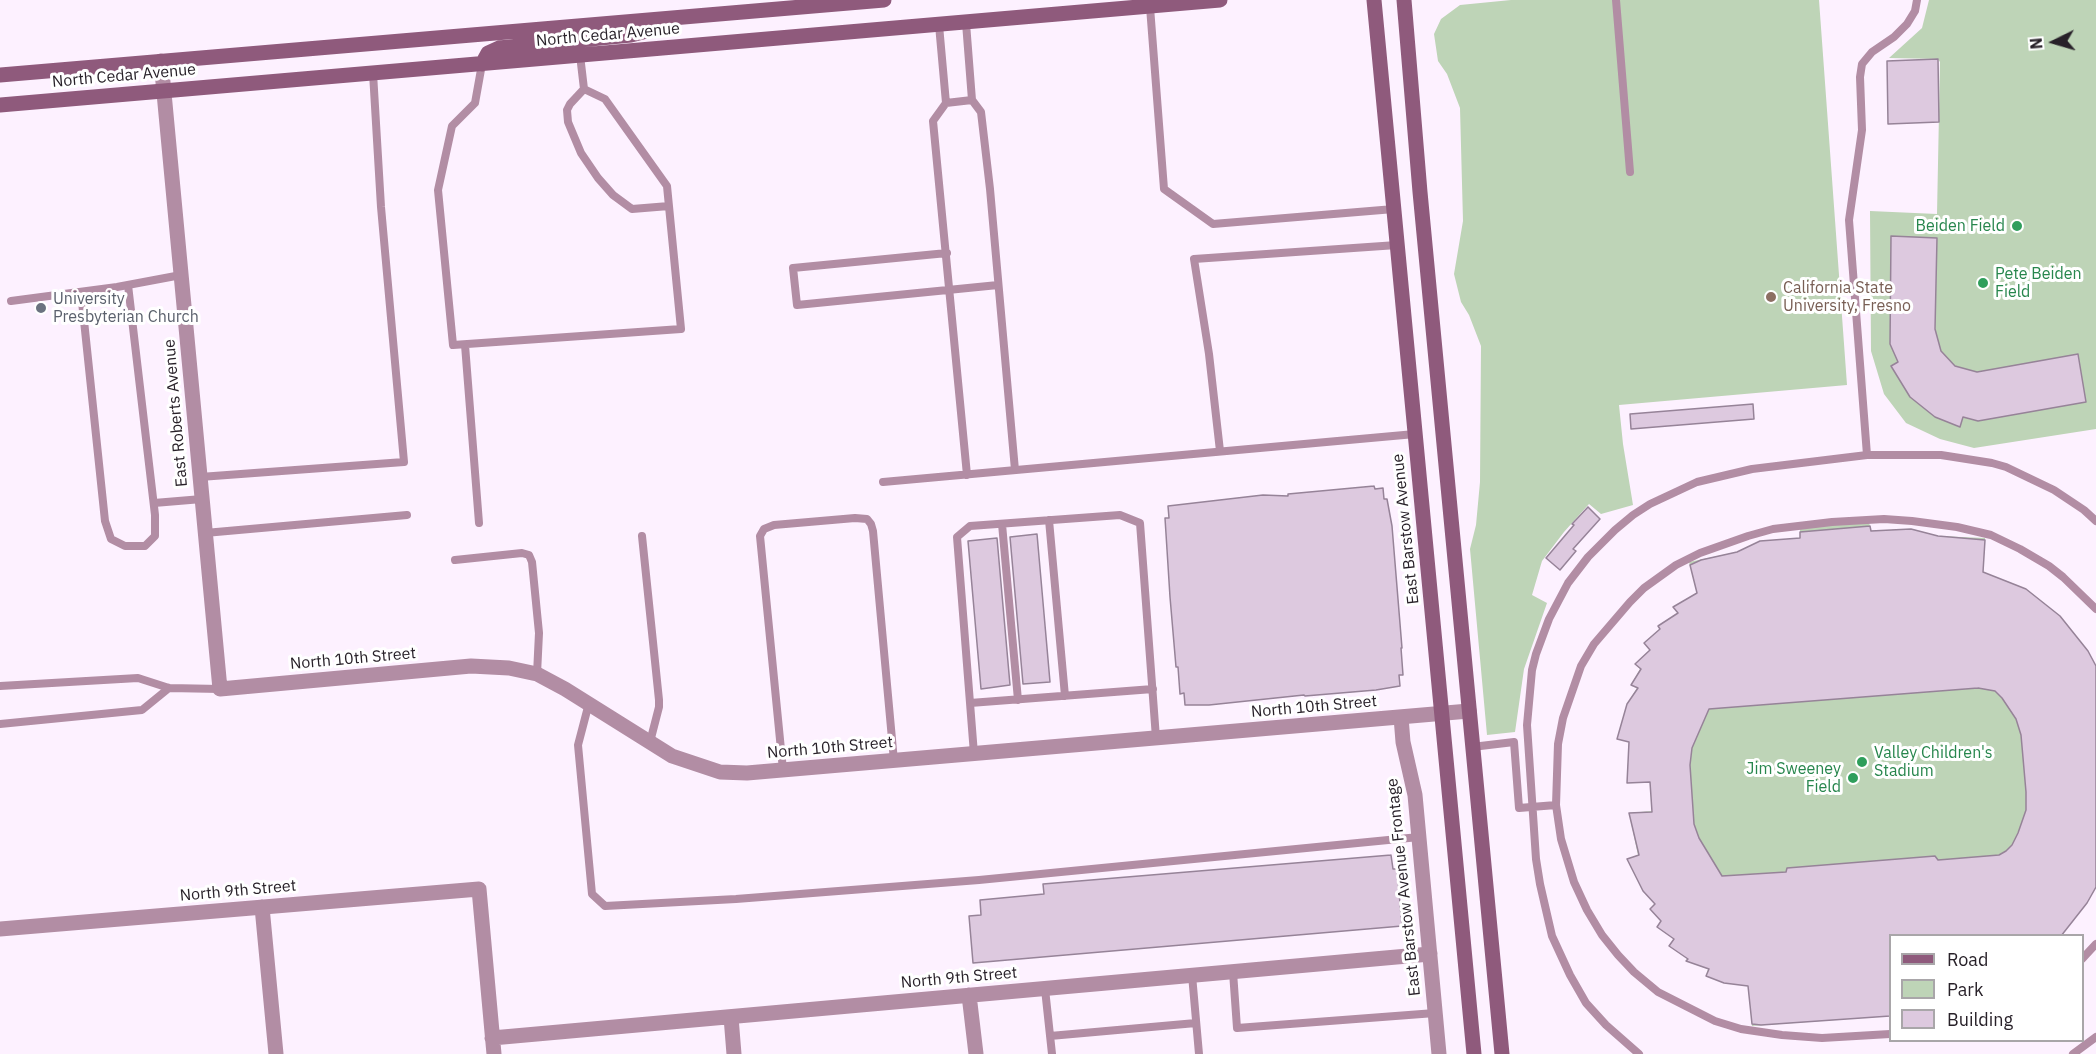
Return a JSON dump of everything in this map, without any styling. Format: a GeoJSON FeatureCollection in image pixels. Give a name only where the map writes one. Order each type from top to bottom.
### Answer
{"type":"FeatureCollection","features":[{"type":"Feature","properties":{"kind":"main road","name":"North Cedar Avenue"},"geometry":{"type":"LineString","coordinates":[[0,75],[884,0]]}},
{"type":"Feature","properties":{"kind":"main road","name":"North Cedar Avenue"},"geometry":{"type":"LineString","coordinates":[[0,105],[1220,0]]}},
{"type":"Feature","properties":{"kind":"main road","name":"East Barstow Avenue"},"geometry":{"type":"LineString","coordinates":[[1374,0],[1474,1054]]}},
{"type":"Feature","properties":{"kind":"main road"},"geometry":{"type":"LineString","coordinates":[[1404,0],[1502,1054]]}},
{"type":"Feature","properties":{"kind":"main road"},"geometry":{"type":"LineString","coordinates":[[482,64],[488,53],[499,48],[631,35],[707,15]]}},
{"type":"Feature","properties":{"kind":"street","name":"East Roberts Avenue"},"geometry":{"type":"LineString","coordinates":[[161,61],[220,689]]}},
{"type":"Feature","properties":{"kind":"street","name":"North 10th Street"},"geometry":{"type":"LineString","coordinates":[[220,689],[471,666],[509,668],[537,674],[589,703],[672,756],[720,772],[747,773],[1469,711]]}},
{"type":"Feature","properties":{"kind":"street","name":"East Barstow Avenue Frontage"},"geometry":{"type":"LineString","coordinates":[[1401,717],[1403,742],[1415,795],[1439,1054]]}},
{"type":"Feature","properties":{"kind":"street","name":"North 9th Street"},"geometry":{"type":"LineString","coordinates":[[0,929],[479,889],[492,1038],[1430,954]]}},
{"type":"Feature","properties":{"kind":"street"},"geometry":{"type":"LineString","coordinates":[[262,907],[276,1054]]}},
{"type":"Feature","properties":{"kind":"street"},"geometry":{"type":"LineString","coordinates":[[969,995],[976,1054]]}},
{"type":"Feature","properties":{"kind":"street"},"geometry":{"type":"LineString","coordinates":[[731,1017],[734,1054]]}},
{"type":"Feature","properties":{"kind":"street"},"geometry":{"type":"LineString","coordinates":[[492,1038],[494,1054]]}},
{"type":"Feature","properties":{"kind":"lane"},"geometry":{"type":"LineString","coordinates":[[1616,0],[1630,172]]}},
{"type":"Feature","properties":{"kind":"lane"},"geometry":{"type":"LineString","coordinates":[[1867,455],[1849,220],[1862,130],[1860,77],[1862,64],[1872,52],[1894,37],[1907,24],[1915,11],[1917,0]]}},
{"type":"Feature","properties":{"kind":"lane"},"geometry":{"type":"LineString","coordinates":[[1150,7],[1164,189],[1213,224],[1394,209]]}},
{"type":"Feature","properties":{"kind":"lane"},"geometry":{"type":"LineString","coordinates":[[966,23],[972,100],[981,112],[1015,470]]}},
{"type":"Feature","properties":{"kind":"lane"},"geometry":{"type":"LineString","coordinates":[[939,25],[946,103],[933,121],[967,475]]}},
{"type":"Feature","properties":{"kind":"lane"},"geometry":{"type":"LineString","coordinates":[[580,55],[584,89],[567,110],[568,122],[581,153],[613,195],[632,209],[669,206]]}},
{"type":"Feature","properties":{"kind":"lane"},"geometry":{"type":"LineString","coordinates":[[482,64],[475,103],[452,126],[438,190],[453,345],[681,329],[667,186],[605,99],[584,89]]}},
{"type":"Feature","properties":{"kind":"lane"},"geometry":{"type":"LineString","coordinates":[[200,477],[404,462],[381,207],[373,73]]}},
{"type":"Feature","properties":{"kind":"lane"},"geometry":{"type":"LineString","coordinates":[[946,103],[972,100]]}},
{"type":"Feature","properties":{"kind":"lane"},"geometry":{"type":"LineString","coordinates":[[1220,451],[1209,354],[1194,259],[1397,245]]}},
{"type":"Feature","properties":{"kind":"lane"},"geometry":{"type":"LineString","coordinates":[[947,253],[793,268],[797,304],[998,285]]}},
{"type":"Feature","properties":{"kind":"lane"},"geometry":{"type":"LineString","coordinates":[[11,301],[128,285],[181,275]]}},
{"type":"Feature","properties":{"kind":"lane"},"geometry":{"type":"LineString","coordinates":[[81,292],[105,521],[111,538],[125,546],[145,546],[155,536],[154,503],[128,285]]}},
{"type":"Feature","properties":{"kind":"lane"},"geometry":{"type":"LineString","coordinates":[[465,345],[479,523]]}},
{"type":"Feature","properties":{"kind":"lane"},"geometry":{"type":"LineString","coordinates":[[883,482],[1415,434]]}},
{"type":"Feature","properties":{"kind":"lane"},"geometry":{"type":"LineString","coordinates":[[1639,1054],[1606,1025],[1586,1003],[1560,955],[1552,936],[1540,884],[1532,807],[1527,725],[1529,690],[1536,654],[1549,619],[1568,583],[1588,557],[1633,515],[1650,504],[1697,482],[1752,469],[1867,455],[1941,455],[2006,467],[2054,490],[2096,521]]}},
{"type":"Feature","properties":{"kind":"lane"},"geometry":{"type":"LineString","coordinates":[[154,503],[202,499]]}},
{"type":"Feature","properties":{"kind":"lane"},"geometry":{"type":"LineString","coordinates":[[205,533],[407,515]]}},
{"type":"Feature","properties":{"kind":"lane"},"geometry":{"type":"LineString","coordinates":[[974,754],[957,537],[970,526],[1120,515],[1140,523],[1156,738]]}},
{"type":"Feature","properties":{"kind":"lane"},"geometry":{"type":"LineString","coordinates":[[783,770],[760,536],[764,529],[774,525],[855,518],[867,519],[871,524],[894,760]]}},
{"type":"Feature","properties":{"kind":"lane"},"geometry":{"type":"LineString","coordinates":[[1889,1034],[1822,1038],[1742,1029],[1716,1021],[1658,992],[1618,955],[1602,935],[1587,910],[1561,839],[1556,805],[1558,744],[1563,718],[1581,666],[1594,644],[1630,602],[1660,575],[1688,559],[1724,544],[1773,530],[1832,522],[1884,519],[1933,523],[1991,536],[2020,549],[2063,576],[2096,609]]}},
{"type":"Feature","properties":{"kind":"lane"},"geometry":{"type":"LineString","coordinates":[[1049,520],[1065,696]]}},
{"type":"Feature","properties":{"kind":"lane"},"geometry":{"type":"LineString","coordinates":[[1002,524],[1018,700]]}},
{"type":"Feature","properties":{"kind":"lane"},"geometry":{"type":"LineString","coordinates":[[642,536],[659,700],[650,742]]}},
{"type":"Feature","properties":{"kind":"lane"},"geometry":{"type":"LineString","coordinates":[[454,560],[522,553],[529,555],[532,562],[539,633],[537,674]]}},
{"type":"Feature","properties":{"kind":"lane"},"geometry":{"type":"LineString","coordinates":[[0,686],[138,678],[169,688],[220,689]]}},
{"type":"Feature","properties":{"kind":"lane"},"geometry":{"type":"LineString","coordinates":[[0,724],[142,710],[169,688]]}},
{"type":"Feature","properties":{"kind":"lane"},"geometry":{"type":"LineString","coordinates":[[970,703],[1153,689]]}},
{"type":"Feature","properties":{"kind":"lane"},"geometry":{"type":"LineString","coordinates":[[589,703],[578,745],[592,894],[605,906],[736,899],[979,880],[1419,837]]}},
{"type":"Feature","properties":{"kind":"lane"},"geometry":{"type":"LineString","coordinates":[[1472,747],[1514,742],[1519,808],[1556,805]]}},
{"type":"Feature","properties":{"kind":"lane"},"geometry":{"type":"LineString","coordinates":[[2084,957],[2096,944]]}},
{"type":"Feature","properties":{"kind":"lane"},"geometry":{"type":"LineString","coordinates":[[1233,972],[1237,1028],[1435,1013]]}},
{"type":"Feature","properties":{"kind":"lane"},"geometry":{"type":"LineString","coordinates":[[1192,975],[1198,1054]]}},
{"type":"Feature","properties":{"kind":"lane"},"geometry":{"type":"LineString","coordinates":[[1045,988],[1052,1054]]}},
{"type":"Feature","properties":{"kind":"lane"},"geometry":{"type":"LineString","coordinates":[[1050,1036],[1196,1023]]}},
{"type":"Feature","properties":{"kind":"lane"},"geometry":{"type":"LineString","coordinates":[[2073,1054],[2096,1037]]}},
{"type":"Feature","properties":{"kind":"green space"},"geometry":{"type":"Polygon","coordinates":[[[1511,0],[1819,0],[1847,385],[1619,405],[1633,505],[1601,514],[1589,504],[1542,561],[1532,595],[1547,603],[1524,669],[1515,732],[1487,735],[1470,549],[1476,525],[1480,482],[1481,346],[1469,315],[1461,302],[1454,274],[1463,221],[1460,108],[1447,74],[1438,61],[1434,34],[1441,19],[1460,5],[1511,0]]]}},
{"type":"Feature","properties":{"kind":"green space","name":"Pete Beiden Field"},"geometry":{"type":"Polygon","coordinates":[[[1929,0],[2096,0],[2096,429],[1974,448],[1940,439],[1906,423],[1884,394],[1871,351],[1870,211],[1937,214],[1940,62],[1938,59],[1889,58],[1922,28],[1929,0]]]}},
{"type":"Feature","properties":{"kind":"green space","name":"Valley Children's Stadium"},"geometry":{"type":"Polygon","coordinates":[[[1869,522],[1871,531],[1911,529],[1938,536],[1985,538],[1983,572],[2026,589],[2060,616],[2088,651],[2096,666],[2096,887],[2087,903],[2062,934],[1889,934],[1889,1016],[1752,1026],[1748,986],[1724,983],[1706,976],[1708,969],[1686,961],[1687,958],[1669,946],[1674,939],[1657,927],[1661,921],[1650,909],[1655,903],[1643,891],[1627,859],[1638,855],[1629,813],[1652,811],[1650,783],[1627,783],[1629,742],[1617,739],[1627,704],[1637,688],[1631,685],[1640,669],[1635,664],[1650,650],[1644,643],[1660,629],[1658,626],[1678,613],[1673,607],[1697,593],[1689,562],[1737,552],[1760,541],[1800,538],[1800,528],[1869,522]]]}},
{"type":"Feature","properties":{"kind":"building"},"geometry":{"type":"Polygon","coordinates":[[[1938,59],[1939,122],[1888,124],[1887,61],[1938,59]]]}},
{"type":"Feature","properties":{"kind":"building"},"geometry":{"type":"Polygon","coordinates":[[[1891,236],[1937,238],[1935,329],[1941,351],[1955,366],[1977,372],[2078,354],[2086,402],[1978,421],[1963,417],[1960,427],[1935,417],[1910,397],[1891,366],[1898,362],[1890,344],[1891,236]]]}},
{"type":"Feature","properties":{"kind":"building"},"geometry":{"type":"Polygon","coordinates":[[[1753,404],[1754,419],[1631,429],[1630,414],[1753,404]]]}},
{"type":"Feature","properties":{"kind":"building"},"geometry":{"type":"Polygon","coordinates":[[[1374,486],[1375,489],[1383,488],[1392,526],[1402,648],[1403,675],[1399,675],[1400,686],[1209,705],[1185,705],[1184,693],[1180,694],[1178,667],[1176,667],[1170,597],[1165,518],[1169,518],[1168,506],[1374,486]]]}},
{"type":"Feature","properties":{"kind":"building"},"geometry":{"type":"Polygon","coordinates":[[[1588,507],[1600,519],[1573,549],[1576,551],[1560,570],[1546,558],[1588,507]]]}},
{"type":"Feature","properties":{"kind":"building","name":"Valley Children's Stadium"},"geometry":{"type":"Polygon","coordinates":[[[1870,526],[1871,531],[1911,529],[1938,536],[1985,540],[1983,572],[2026,589],[2060,616],[2088,651],[2096,666],[2096,887],[2087,903],[2063,934],[1889,934],[1889,1016],[1761,1025],[1752,1024],[1748,986],[1724,983],[1706,976],[1709,969],[1686,961],[1688,959],[1669,946],[1674,939],[1657,927],[1661,921],[1650,909],[1655,904],[1643,891],[1627,859],[1639,855],[1629,813],[1652,812],[1650,782],[1627,783],[1629,742],[1617,739],[1627,704],[1638,688],[1631,685],[1641,669],[1635,664],[1650,650],[1644,643],[1660,629],[1658,626],[1678,613],[1673,607],[1697,593],[1690,565],[1701,560],[1737,552],[1760,541],[1800,538],[1800,532],[1870,526]],[[1978,688],[1709,709],[1692,748],[1690,765],[1694,824],[1699,838],[1722,876],[1786,872],[1787,868],[1935,856],[1938,860],[1999,855],[2012,845],[2026,810],[2021,735],[2016,719],[1995,691],[1978,688]]]}},
{"type":"Feature","properties":{"kind":"building"},"geometry":{"type":"Polygon","coordinates":[[[1037,534],[1050,682],[1023,684],[1010,537],[1037,534]]]}},
{"type":"Feature","properties":{"kind":"building"},"geometry":{"type":"Polygon","coordinates":[[[997,538],[1010,685],[981,689],[968,541],[997,538]]]}},
{"type":"Feature","properties":{"kind":"building"},"geometry":{"type":"Polygon","coordinates":[[[1391,855],[1393,869],[1397,869],[1402,926],[973,963],[969,916],[981,915],[980,900],[1044,894],[1043,884],[1391,855]]]}},
{"type":"Feature","properties":{"kind":"place","name":"Beiden Field"},"geometry":{"type":"Point","coordinates":[2017,226]}},
{"type":"Feature","properties":{"kind":"place","name":"Pete Beiden Field"},"geometry":{"type":"Point","coordinates":[1983,283]}},
{"type":"Feature","properties":{"kind":"place","name":"California State University, Fresno"},"geometry":{"type":"Point","coordinates":[1771,297]}},
{"type":"Feature","properties":{"kind":"place","name":"University Presbyterian Church"},"geometry":{"type":"Point","coordinates":[41,308]}},
{"type":"Feature","properties":{"kind":"place","name":"Valley Children's Stadium"},"geometry":{"type":"Point","coordinates":[1862,762]}},
{"type":"Feature","properties":{"kind":"place","name":"Jim Sweeney Field"},"geometry":{"type":"Point","coordinates":[1853,778]}}]}
